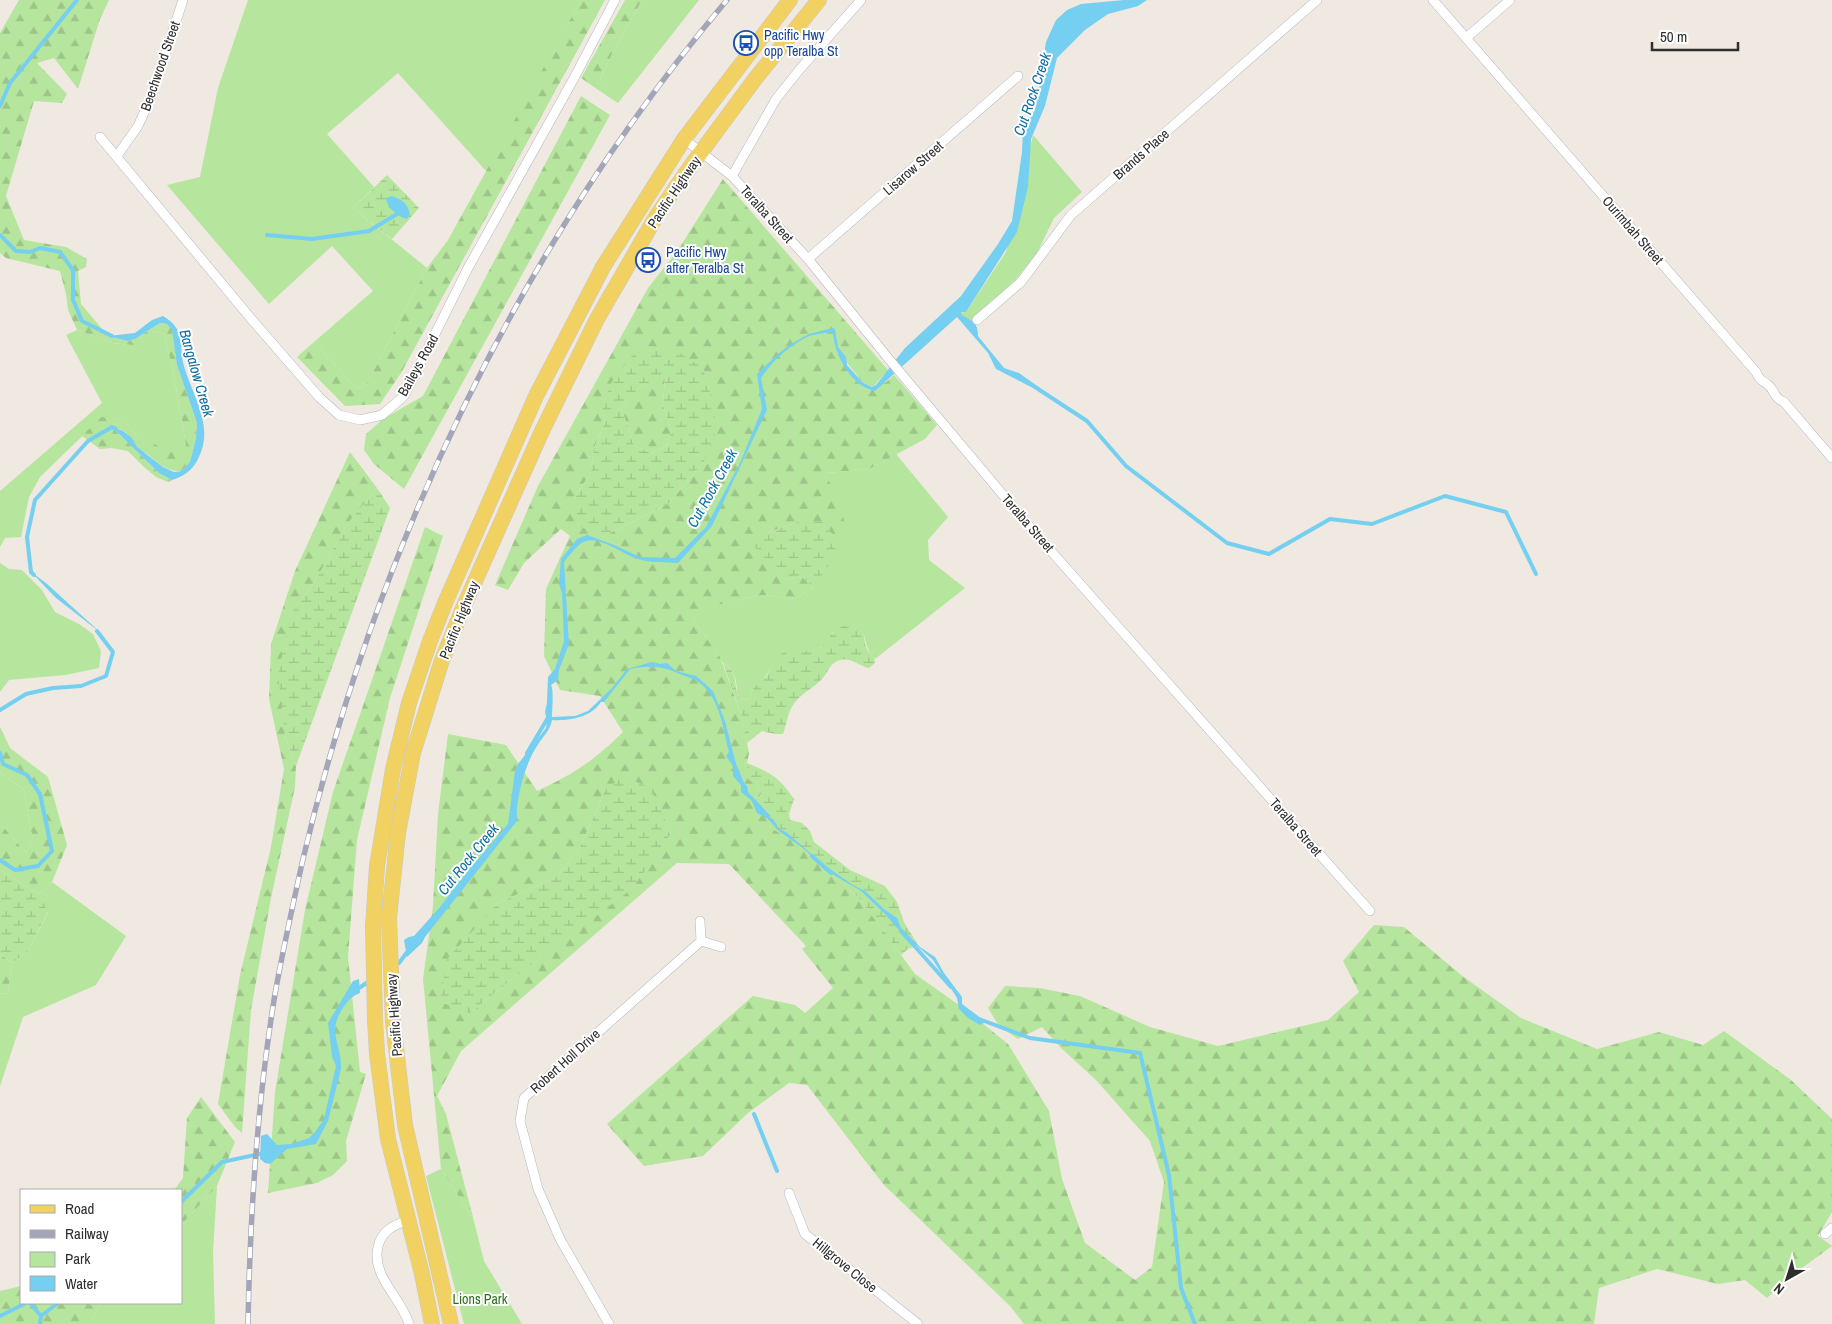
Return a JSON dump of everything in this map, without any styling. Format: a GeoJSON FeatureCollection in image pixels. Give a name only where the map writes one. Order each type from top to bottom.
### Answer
{"type":"FeatureCollection","features":[{"type":"Feature","properties":{"kind":"main road","name":"Pacific Highway"},"geometry":{"type":"LineString","coordinates":[[432,1324],[422,1274],[388,1139],[375,1023],[373,927],[380,846],[393,769],[409,703],[430,641],[536,396],[603,267],[684,139],[790,0]]}},
{"type":"Feature","properties":{"kind":"main road","name":"Pacific Highway"},"geometry":{"type":"LineString","coordinates":[[451,1324],[405,1126],[393,1022],[389,918],[398,833],[413,754],[442,660],[463,608],[542,431],[597,319],[657,215],[755,79],[819,0]]}},
{"type":"Feature","properties":{"kind":"street","name":"Beechwood Street"},"geometry":{"type":"LineString","coordinates":[[117,156],[138,126],[151,98],[183,0]]}},
{"type":"Feature","properties":{"kind":"street","name":"Baileys Road"},"geometry":{"type":"LineString","coordinates":[[100,137],[240,306],[319,397],[339,415],[360,420],[382,415],[404,396],[468,268],[573,80],[615,0]]}},
{"type":"Feature","properties":{"kind":"street"},"geometry":{"type":"LineString","coordinates":[[732,176],[776,99],[861,0]]}},
{"type":"Feature","properties":{"kind":"street","name":"Brands Place"},"geometry":{"type":"LineString","coordinates":[[977,320],[1021,282],[1071,215],[1317,0]]}},
{"type":"Feature","properties":{"kind":"street","name":"Ourimbah Street"},"geometry":{"type":"LineString","coordinates":[[1433,0],[1756,372],[1759,379],[1770,386],[1775,396],[1784,402],[1832,458]]}},
{"type":"Feature","properties":{"kind":"street"},"geometry":{"type":"LineString","coordinates":[[1466,38],[1510,0]]}},
{"type":"Feature","properties":{"kind":"street","name":"Lisarow Street"},"geometry":{"type":"LineString","coordinates":[[808,260],[1018,76]]}},
{"type":"Feature","properties":{"kind":"street","name":"Teralba Street"},"geometry":{"type":"LineString","coordinates":[[684,139],[732,176],[808,260],[1035,533],[1370,911]]}},
{"type":"Feature","properties":{"kind":"street"},"geometry":{"type":"LineString","coordinates":[[700,921],[701,941],[721,947]]}},
{"type":"Feature","properties":{"kind":"street","name":"Robert Holl Drive"},"geometry":{"type":"LineString","coordinates":[[609,1324],[560,1239],[538,1189],[520,1121],[524,1098],[701,941]]}},
{"type":"Feature","properties":{"kind":"street","name":"Hillgrove Close"},"geometry":{"type":"LineString","coordinates":[[789,1193],[805,1234],[918,1324]]}},
{"type":"Feature","properties":{"kind":"street"},"geometry":{"type":"LineString","coordinates":[[408,1220],[394,1225],[387,1230],[378,1243],[376,1258],[378,1269],[400,1304],[409,1324]]}},
{"type":"Feature","properties":{"kind":"green space"},"geometry":{"type":"Polygon","coordinates":[[[19,0],[109,0],[100,19],[78,89],[54,58],[37,63],[67,94],[62,103],[34,101],[6,196],[24,240],[66,247],[87,259],[86,267],[78,271],[81,304],[108,336],[128,341],[135,339],[160,323],[167,324],[172,329],[177,365],[197,423],[196,438],[190,462],[182,471],[171,470],[159,464],[139,449],[126,433],[113,428],[159,473],[172,480],[168,482],[156,477],[128,451],[111,448],[100,449],[82,436],[101,417],[123,419],[136,435],[177,455],[186,445],[173,370],[164,334],[153,331],[133,345],[112,343],[77,330],[68,310],[60,271],[6,258],[0,253],[0,33],[19,0]]]}},
{"type":"Feature","properties":{"kind":"green space"},"geometry":{"type":"Polygon","coordinates":[[[248,0],[581,0],[487,172],[398,73],[327,134],[374,187],[353,208],[427,268],[365,387],[356,388],[314,342],[373,291],[332,246],[269,304],[167,185],[200,177],[218,88],[248,0]]]}},
{"type":"Feature","properties":{"kind":"green space"},"geometry":{"type":"Polygon","coordinates":[[[581,0],[605,0],[401,373],[380,404],[345,406],[297,357],[314,342],[356,388],[365,387],[427,268],[448,240],[581,0]]]}},
{"type":"Feature","properties":{"kind":"green space"},"geometry":{"type":"Polygon","coordinates":[[[625,0],[642,0],[600,79],[613,92],[610,98],[581,78],[625,0]]]}},
{"type":"Feature","properties":{"kind":"green space"},"geometry":{"type":"Polygon","coordinates":[[[642,0],[699,0],[618,103],[610,98],[612,92],[600,79],[642,0]]]}},
{"type":"Feature","properties":{"kind":"green space"},"geometry":{"type":"Polygon","coordinates":[[[581,96],[610,115],[404,489],[374,464],[364,450],[366,434],[383,419],[423,396],[581,96]]]}},
{"type":"Feature","properties":{"kind":"green space"},"geometry":{"type":"Polygon","coordinates":[[[1033,135],[1082,192],[1054,218],[1037,253],[1016,279],[968,326],[957,313],[966,312],[1006,252],[1033,135]]]}},
{"type":"Feature","properties":{"kind":"green space"},"geometry":{"type":"Polygon","coordinates":[[[387,175],[419,208],[392,239],[353,208],[387,175]]]}},
{"type":"Feature","properties":{"kind":"green space"},"geometry":{"type":"Polygon","coordinates":[[[723,179],[888,370],[873,387],[862,382],[845,360],[842,363],[860,384],[869,390],[886,382],[894,375],[937,425],[925,439],[869,469],[826,473],[844,520],[836,551],[834,536],[822,522],[798,522],[769,532],[755,546],[785,580],[802,577],[813,587],[795,599],[762,595],[709,607],[693,619],[720,657],[742,717],[749,753],[747,763],[771,828],[792,840],[859,898],[915,974],[966,1010],[1008,1044],[1049,1111],[1062,1179],[1085,1243],[1135,1280],[1152,1267],[1164,1182],[1150,1141],[1096,1080],[1060,1047],[1042,1027],[1018,1039],[999,1026],[988,1008],[1005,986],[1039,988],[1080,996],[1150,1027],[1218,1046],[1328,1020],[1359,992],[1343,961],[1374,925],[1404,927],[1461,975],[1521,1018],[1597,1049],[1659,1032],[1703,1045],[1724,1031],[1791,1080],[1832,1119],[1832,1212],[1818,1236],[1832,1246],[1787,1279],[1767,1298],[1745,1280],[1718,1284],[1657,1269],[1599,1288],[1594,1324],[1024,1324],[1010,1306],[884,1185],[807,1085],[789,1083],[748,1113],[703,1156],[644,1166],[607,1124],[753,996],[795,1005],[805,1013],[833,988],[802,949],[806,946],[729,864],[677,863],[461,1051],[437,1096],[446,1114],[474,1221],[441,1169],[423,979],[433,906],[438,814],[448,734],[506,745],[537,791],[583,766],[603,751],[623,732],[600,696],[560,690],[544,656],[546,589],[570,536],[561,529],[524,563],[508,590],[495,585],[538,486],[648,288],[678,250],[723,179]],[[672,348],[602,410],[605,422],[594,448],[591,472],[574,499],[602,537],[668,504],[704,462],[672,348]],[[604,791],[580,847],[557,877],[498,903],[482,922],[470,1013],[569,936],[671,833],[666,823],[604,791]]]}},
{"type":"Feature","properties":{"kind":"green space"},"geometry":{"type":"Polygon","coordinates":[[[77,330],[112,343],[132,345],[153,331],[164,334],[173,370],[186,445],[177,456],[136,435],[123,419],[101,418],[40,477],[29,497],[21,537],[5,538],[0,547],[0,491],[102,403],[66,335],[77,330]]]}},
{"type":"Feature","properties":{"kind":"green space"},"geometry":{"type":"Polygon","coordinates":[[[672,348],[703,368],[715,410],[715,435],[704,462],[668,504],[602,537],[579,526],[574,499],[591,472],[594,448],[605,422],[602,410],[611,383],[634,353],[672,348]],[[665,377],[641,386],[621,407],[634,446],[652,453],[667,446],[671,429],[663,405],[665,377]]]}},
{"type":"Feature","properties":{"kind":"green space"},"geometry":{"type":"Polygon","coordinates":[[[665,376],[663,405],[671,429],[667,446],[652,453],[634,446],[621,407],[641,386],[665,376]]]}},
{"type":"Feature","properties":{"kind":"green space"},"geometry":{"type":"Polygon","coordinates":[[[350,452],[377,488],[348,523],[314,583],[291,613],[285,736],[296,766],[295,787],[271,898],[251,1010],[242,1133],[235,1127],[218,1104],[240,975],[271,847],[284,769],[269,699],[271,644],[295,571],[350,452]]]}},
{"type":"Feature","properties":{"kind":"green space"},"geometry":{"type":"Polygon","coordinates":[[[896,454],[948,517],[928,540],[929,560],[965,588],[875,659],[868,649],[863,631],[857,622],[832,633],[826,643],[817,650],[777,657],[762,683],[754,686],[749,699],[742,700],[737,694],[733,672],[722,662],[693,619],[708,607],[762,595],[795,599],[813,587],[826,473],[869,469],[896,454]]]}},
{"type":"Feature","properties":{"kind":"green space"},"geometry":{"type":"Polygon","coordinates":[[[377,488],[390,508],[296,766],[285,736],[278,675],[291,613],[314,583],[348,523],[377,488]]]}},
{"type":"Feature","properties":{"kind":"green space"},"geometry":{"type":"Polygon","coordinates":[[[798,522],[822,522],[834,538],[835,551],[833,558],[813,587],[802,577],[785,580],[754,546],[769,532],[798,522]]]}},
{"type":"Feature","properties":{"kind":"green space"},"geometry":{"type":"Polygon","coordinates":[[[425,527],[443,536],[390,698],[357,840],[348,957],[360,1072],[366,1074],[346,1141],[347,1161],[333,1175],[317,1183],[268,1193],[275,1092],[305,910],[333,792],[425,527]]]}},
{"type":"Feature","properties":{"kind":"green space"},"geometry":{"type":"Polygon","coordinates":[[[0,563],[9,569],[22,570],[42,590],[55,612],[79,624],[93,634],[101,651],[99,668],[65,675],[9,680],[0,692],[0,563]]]}},
{"type":"Feature","properties":{"kind":"green space"},"geometry":{"type":"Polygon","coordinates":[[[857,622],[862,629],[867,649],[875,663],[869,668],[844,659],[836,661],[822,679],[793,705],[783,734],[762,731],[747,743],[742,717],[723,663],[732,672],[737,691],[742,700],[749,699],[754,686],[764,680],[775,660],[782,653],[819,649],[838,629],[857,622]]]}},
{"type":"Feature","properties":{"kind":"green space"},"geometry":{"type":"Polygon","coordinates":[[[0,727],[10,748],[48,777],[67,845],[52,882],[39,894],[0,870],[0,823],[26,853],[33,841],[24,790],[0,772],[0,727]]]}},
{"type":"Feature","properties":{"kind":"green space"},"geometry":{"type":"Polygon","coordinates":[[[747,763],[768,773],[784,786],[794,799],[789,814],[790,820],[802,823],[810,831],[814,842],[850,870],[885,886],[897,902],[904,922],[918,945],[908,949],[901,955],[859,898],[792,840],[771,828],[757,786],[748,779],[747,763]]]}},
{"type":"Feature","properties":{"kind":"green space"},"geometry":{"type":"Polygon","coordinates":[[[0,772],[24,790],[33,841],[26,853],[0,823],[0,772]]]}},
{"type":"Feature","properties":{"kind":"green space"},"geometry":{"type":"Polygon","coordinates":[[[623,776],[651,788],[671,833],[632,889],[470,1013],[440,1002],[447,959],[498,903],[557,877],[580,847],[604,791],[623,776]]]}},
{"type":"Feature","properties":{"kind":"green space"},"geometry":{"type":"Polygon","coordinates":[[[0,870],[39,894],[48,912],[28,951],[12,963],[0,954],[0,870]]]}},
{"type":"Feature","properties":{"kind":"green space"},"geometry":{"type":"Polygon","coordinates":[[[52,882],[126,936],[96,985],[23,1017],[0,1086],[0,993],[8,994],[12,963],[28,951],[48,913],[39,894],[52,882]]]}},
{"type":"Feature","properties":{"kind":"green space"},"geometry":{"type":"Polygon","coordinates":[[[0,954],[12,963],[8,994],[0,993],[0,954]]]}},
{"type":"Feature","properties":{"kind":"green space"},"geometry":{"type":"Polygon","coordinates":[[[201,1097],[235,1142],[217,1186],[182,1224],[182,1189],[175,1189],[183,1178],[187,1118],[201,1097]]]}},
{"type":"Feature","properties":{"kind":"green space","name":"Lions Park"},"geometry":{"type":"Polygon","coordinates":[[[441,1169],[474,1221],[484,1261],[522,1324],[464,1324],[426,1176],[441,1169]]]}},
{"type":"Feature","properties":{"kind":"green space"},"geometry":{"type":"Polygon","coordinates":[[[217,1186],[213,1252],[215,1324],[89,1324],[100,1304],[182,1304],[182,1224],[217,1186]]]}},
{"type":"Feature","properties":{"kind":"green space"},"geometry":{"type":"Polygon","coordinates":[[[20,1286],[20,1304],[100,1304],[89,1324],[0,1324],[0,1291],[20,1286]]]}},
{"type":"Feature","properties":{"kind":"water"},"geometry":{"type":"Polygon","coordinates":[[[1147,0],[1138,6],[1108,14],[1085,30],[1057,58],[1045,106],[1031,139],[1028,187],[1017,232],[966,312],[961,312],[962,315],[976,325],[978,336],[1004,368],[1019,373],[1040,388],[1035,389],[996,369],[988,353],[957,317],[875,391],[868,389],[850,375],[838,355],[832,332],[809,336],[782,354],[761,378],[767,410],[712,526],[678,563],[643,560],[593,540],[580,544],[564,562],[569,644],[559,670],[558,680],[551,685],[553,695],[552,717],[575,716],[588,711],[612,688],[627,669],[652,662],[667,663],[676,671],[696,676],[713,691],[725,721],[736,764],[735,771],[747,786],[748,792],[758,803],[757,807],[777,824],[779,829],[786,832],[824,865],[865,891],[884,909],[897,918],[901,928],[920,947],[935,957],[962,997],[962,1004],[986,1022],[980,1025],[968,1018],[959,1009],[957,998],[933,960],[898,929],[861,891],[827,871],[805,850],[779,831],[768,819],[757,813],[752,801],[741,792],[741,785],[733,776],[733,766],[726,756],[729,752],[722,723],[711,695],[705,687],[695,680],[657,667],[630,669],[604,702],[601,702],[591,712],[572,719],[552,720],[525,772],[519,793],[517,821],[422,943],[407,957],[404,940],[414,936],[440,907],[508,824],[515,771],[518,764],[546,728],[545,712],[548,677],[555,669],[564,641],[562,593],[559,584],[561,559],[577,539],[587,535],[640,557],[675,558],[706,527],[740,463],[762,409],[757,374],[779,353],[809,334],[835,329],[838,347],[846,357],[847,365],[862,382],[872,387],[876,385],[905,348],[961,296],[1012,221],[1022,152],[1023,130],[1035,110],[1046,42],[1056,20],[1067,10],[1081,4],[1147,0]]]}},
{"type":"Feature","properties":{"kind":"water"},"geometry":{"type":"Polygon","coordinates":[[[392,196],[406,205],[410,214],[407,219],[397,214],[388,205],[386,198],[392,196]]]}},
{"type":"Feature","properties":{"kind":"water"},"geometry":{"type":"Polygon","coordinates":[[[163,316],[171,321],[179,333],[182,359],[201,412],[204,435],[203,447],[193,467],[184,475],[172,480],[159,473],[112,427],[123,431],[132,438],[137,447],[163,467],[174,472],[182,471],[190,462],[196,438],[197,423],[177,365],[172,330],[167,324],[160,323],[135,339],[128,341],[108,336],[135,333],[152,320],[163,316]]]}},
{"type":"Feature","properties":{"kind":"water"},"geometry":{"type":"Polygon","coordinates":[[[31,572],[46,583],[101,633],[56,598],[31,572]]]}},
{"type":"Feature","properties":{"kind":"water"},"geometry":{"type":"Polygon","coordinates":[[[359,979],[360,993],[353,996],[346,1003],[336,1023],[335,1030],[341,1069],[328,1121],[316,1144],[287,1149],[270,1164],[265,1163],[260,1159],[261,1136],[267,1134],[277,1145],[292,1144],[309,1138],[324,1119],[336,1066],[332,1056],[328,1023],[353,981],[359,979]]]}},
{"type":"Feature","properties":{"kind":"waterway","name":"Bangalow Creek"},"geometry":{"type":"LineString","coordinates":[[0,106],[10,83],[77,0]]}},
{"type":"Feature","properties":{"kind":"waterway"},"geometry":{"type":"LineString","coordinates":[[267,235],[312,239],[369,231],[397,214]]}},
{"type":"Feature","properties":{"kind":"waterway","name":"Bangalow Creek"},"geometry":{"type":"LineString","coordinates":[[0,235],[16,251],[30,252],[40,248],[60,252],[73,270],[73,300],[82,321],[112,336]]}},
{"type":"Feature","properties":{"kind":"waterway"},"geometry":{"type":"LineString","coordinates":[[1035,387],[1087,421],[1126,466],[1227,543],[1269,554],[1330,519],[1372,524],[1445,496],[1506,512],[1536,574]]}},
{"type":"Feature","properties":{"kind":"waterway","name":"Bangalow Creek"},"geometry":{"type":"LineString","coordinates":[[34,575],[31,572],[27,537],[35,500],[88,441],[112,427],[115,429]]}},
{"type":"Feature","properties":{"kind":"waterway","name":"Bangalow Creek"},"geometry":{"type":"LineString","coordinates":[[0,710],[26,694],[53,688],[81,686],[106,676],[113,652],[97,631]]}},
{"type":"Feature","properties":{"kind":"waterway","name":"Cut Rock Creek"},"geometry":{"type":"LineString","coordinates":[[527,753],[549,716]]}},
{"type":"Feature","properties":{"kind":"waterway","name":"Bangalow Creek"},"geometry":{"type":"LineString","coordinates":[[0,753],[3,764],[27,775],[40,794],[52,851],[38,866],[15,870],[0,860]]}},
{"type":"Feature","properties":{"kind":"waterway"},"geometry":{"type":"LineString","coordinates":[[734,764],[742,783]]}},
{"type":"Feature","properties":{"kind":"waterway"},"geometry":{"type":"LineString","coordinates":[[754,801],[768,816]]}},
{"type":"Feature","properties":{"kind":"waterway"},"geometry":{"type":"LineString","coordinates":[[812,856],[831,873]]}},
{"type":"Feature","properties":{"kind":"waterway"},"geometry":{"type":"LineString","coordinates":[[901,931],[951,987]]}},
{"type":"Feature","properties":{"kind":"waterway","name":"Cut Rock Creek"},"geometry":{"type":"LineString","coordinates":[[394,966],[399,963],[408,951]]}},
{"type":"Feature","properties":{"kind":"waterway","name":"Cut Rock Creek"},"geometry":{"type":"LineString","coordinates":[[356,990],[371,980]]}},
{"type":"Feature","properties":{"kind":"waterway"},"geometry":{"type":"LineString","coordinates":[[979,1019],[1030,1038],[1140,1053],[1169,1175],[1181,1288],[1195,1324]]}},
{"type":"Feature","properties":{"kind":"waterway"},"geometry":{"type":"LineString","coordinates":[[754,1114],[777,1171]]}},
{"type":"Feature","properties":{"kind":"waterway","name":"Cut Rock Creek"},"geometry":{"type":"LineString","coordinates":[[182,1201],[222,1162],[264,1153]]}},
{"type":"Feature","properties":{"kind":"waterway","name":"Bangalow Creek"},"geometry":{"type":"LineString","coordinates":[[0,1316],[24,1304]]}},
{"type":"Feature","properties":{"kind":"waterway","name":"Bangalow Creek"},"geometry":{"type":"LineString","coordinates":[[31,1304],[41,1316],[40,1324]]}},
{"type":"Feature","properties":{"kind":"waterway","name":"Cut Rock Creek"},"geometry":{"type":"LineString","coordinates":[[41,1316],[57,1304]]}},
{"type":"Feature","properties":{"kind":"railway"},"geometry":{"type":"LineString","coordinates":[[248,1324],[255,1158],[263,1076],[275,994],[303,859],[334,742],[371,627],[415,515],[465,405],[521,298],[583,194],[652,95],[727,0]]}},
{"type":"Feature","properties":{"kind":"place","name":"Pacific Hwy opp Teralba St"},"geometry":{"type":"Point","coordinates":[746,43]}},
{"type":"Feature","properties":{"kind":"place","name":"Pacific Hwy after Teralba St"},"geometry":{"type":"Point","coordinates":[648,260]}}]}
